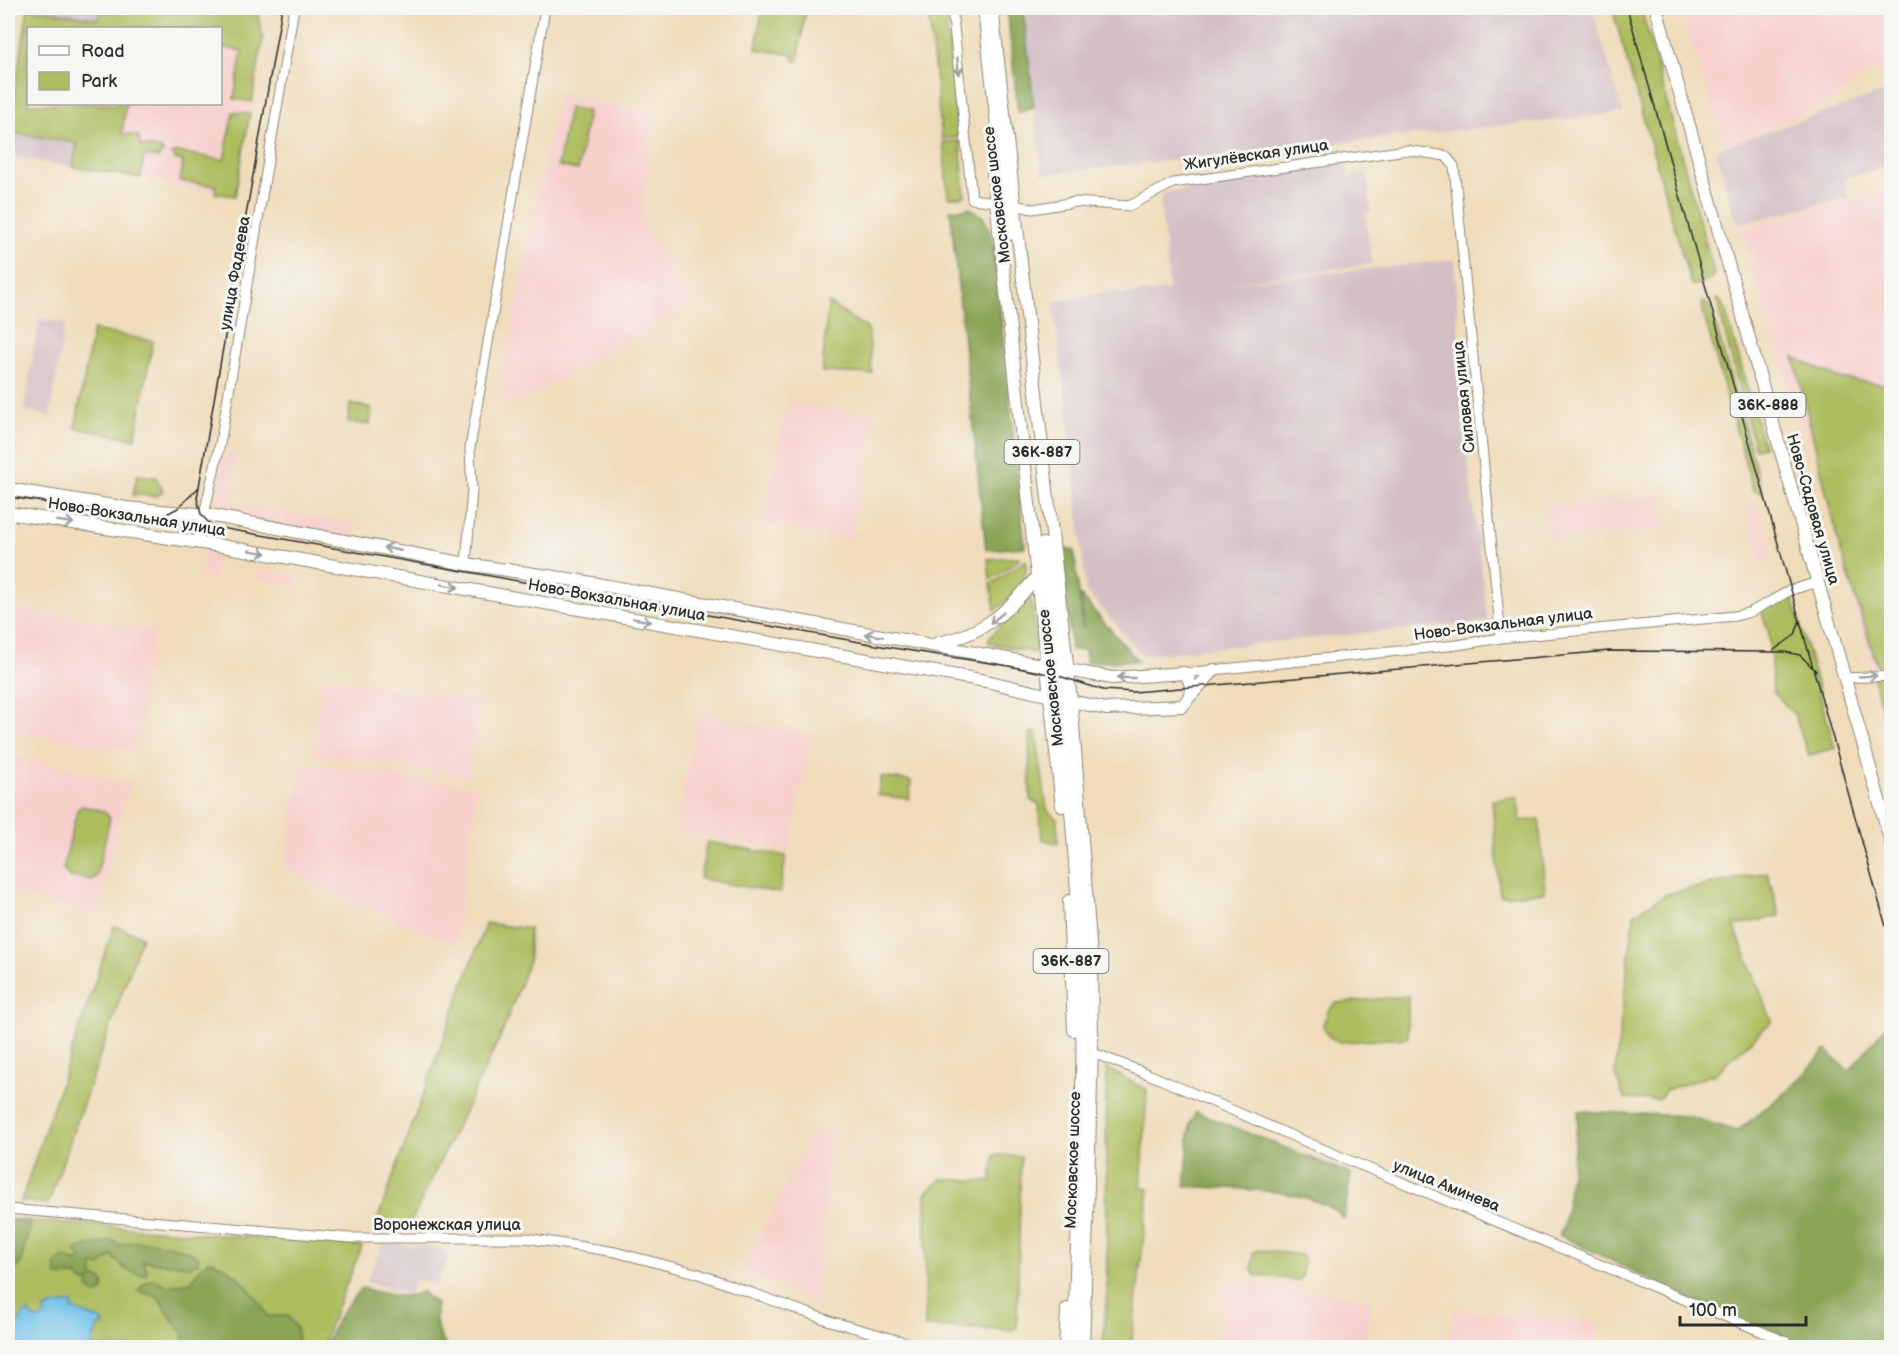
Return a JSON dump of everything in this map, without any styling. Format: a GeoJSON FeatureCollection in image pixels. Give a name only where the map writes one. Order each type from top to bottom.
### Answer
{"type":"FeatureCollection","features":[{"type":"Feature","properties":{"kind":"main road","name":"Московское шоссе"},"geometry":{"type":"LineString","coordinates":[[976,8],[1005,203]]}},
{"type":"Feature","properties":{"kind":"main road","name":"Московское шоссе"},"geometry":{"type":"LineString","coordinates":[[984,8],[1057,668]]}},
{"type":"Feature","properties":{"kind":"main road","name":"Московское шоссе"},"geometry":{"type":"LineString","coordinates":[[992,8],[1005,203],[1042,572],[1061,697],[1075,867],[1087,1051],[1083,1347]]}},
{"type":"Feature","properties":{"kind":"main road","name":"Ново-Садовая улица"},"geometry":{"type":"LineString","coordinates":[[1656,8],[1892,846]]}},
{"type":"Feature","properties":{"kind":"main road","name":"Ново-Вокзальная улица"},"geometry":{"type":"LineString","coordinates":[[8,489],[126,508],[205,515],[466,564],[574,580],[1057,668],[1126,678],[1184,673]]}},
{"type":"Feature","properties":{"kind":"main road","name":"Ново-Вокзальная улица"},"geometry":{"type":"LineString","coordinates":[[8,513],[198,542],[986,681],[1106,709],[1182,706],[1190,696]]}},
{"type":"Feature","properties":{"kind":"main road"},"geometry":{"type":"LineString","coordinates":[[931,645],[969,636],[986,627],[1016,601],[1042,572]]}},
{"type":"Feature","properties":{"kind":"main road"},"geometry":{"type":"LineString","coordinates":[[1190,696],[1213,670]]}},
{"type":"Feature","properties":{"kind":"main road"},"geometry":{"type":"LineString","coordinates":[[1184,673],[1190,683],[1190,696]]}},
{"type":"Feature","properties":{"kind":"main road","name":"Московское шоссе"},"geometry":{"type":"LineString","coordinates":[[1061,697],[1075,1047],[1065,1347]]}},
{"type":"Feature","properties":{"kind":"main road","name":"Московское шоссе"},"geometry":{"type":"LineString","coordinates":[[1074,1347],[1087,1051]]}},
{"type":"Feature","properties":{"kind":"street","name":"улица Фадеева"},"geometry":{"type":"LineString","coordinates":[[198,542],[205,515],[294,8]]}},
{"type":"Feature","properties":{"kind":"street"},"geometry":{"type":"LineString","coordinates":[[466,564],[472,490],[470,448],[545,8]]}},
{"type":"Feature","properties":{"kind":"street","name":"Жигулёвская улица"},"geometry":{"type":"LineString","coordinates":[[952,8],[972,199],[1033,209],[1075,202],[1129,206],[1173,183],[1407,150],[1446,156]]}},
{"type":"Feature","properties":{"kind":"street","name":"Силовая улица"},"geometry":{"type":"LineString","coordinates":[[1446,156],[1454,166],[1502,638]]}},
{"type":"Feature","properties":{"kind":"street","name":"Ново-Вокзальная улица"},"geometry":{"type":"LineString","coordinates":[[1184,673],[1457,645],[1502,638],[1735,616],[1751,612],[1791,590],[1818,582]]}},
{"type":"Feature","properties":{"kind":"street"},"geometry":{"type":"LineString","coordinates":[[1845,678],[1892,676]]}},
{"type":"Feature","properties":{"kind":"street","name":"улица Аминева"},"geometry":{"type":"LineString","coordinates":[[1087,1051],[1801,1347]]}},
{"type":"Feature","properties":{"kind":"street","name":"Воронежская улица"},"geometry":{"type":"LineString","coordinates":[[8,1209],[350,1238],[526,1239],[615,1252],[696,1273],[830,1321],[908,1343]]}},
{"type":"Feature","properties":{"kind":"shaded area"},"geometry":{"type":"Polygon","coordinates":[[[28,8],[99,18],[101,8],[232,8],[257,12],[263,38],[235,196],[73,167],[77,143],[8,132],[28,8]]]}},
{"type":"Feature","properties":{"kind":"shaded area"},"geometry":{"type":"Polygon","coordinates":[[[30,8],[101,8],[99,19],[30,8]]]}},
{"type":"Feature","properties":{"kind":"shaded area"},"geometry":{"type":"Polygon","coordinates":[[[1023,8],[1592,8],[1623,113],[1042,174],[1023,8]]]}},
{"type":"Feature","properties":{"kind":"shaded area"},"geometry":{"type":"Polygon","coordinates":[[[1680,8],[1891,8],[1891,65],[1863,75],[1832,102],[1725,146],[1680,8]]]}},
{"type":"Feature","properties":{"kind":"shaded area"},"geometry":{"type":"Polygon","coordinates":[[[1891,90],[1891,165],[1844,178],[1847,198],[1738,224],[1716,149],[1891,90]]]}},
{"type":"Feature","properties":{"kind":"shaded area"},"geometry":{"type":"Polygon","coordinates":[[[557,94],[655,112],[643,218],[691,305],[519,403],[498,398],[557,94]]]}},
{"type":"Feature","properties":{"kind":"shaded area"},"geometry":{"type":"Polygon","coordinates":[[[8,132],[77,143],[73,167],[8,156],[8,132]]]}},
{"type":"Feature","properties":{"kind":"shaded area"},"geometry":{"type":"Polygon","coordinates":[[[1347,164],[1347,177],[1367,173],[1371,212],[1365,213],[1372,264],[1220,284],[1455,260],[1463,424],[1488,621],[1143,655],[1086,591],[1071,442],[1053,302],[1117,291],[1120,295],[1169,290],[1160,194],[1347,164]]]}},
{"type":"Feature","properties":{"kind":"shaded area"},"geometry":{"type":"Polygon","coordinates":[[[1891,191],[1891,671],[1872,672],[1808,427],[1801,428],[1740,228],[1891,191]]]}},
{"type":"Feature","properties":{"kind":"shaded area"},"geometry":{"type":"Polygon","coordinates":[[[39,319],[65,323],[50,416],[24,410],[39,319]]]}},
{"type":"Feature","properties":{"kind":"shaded area"},"geometry":{"type":"Polygon","coordinates":[[[787,401],[875,417],[851,540],[763,523],[787,401]]]}},
{"type":"Feature","properties":{"kind":"shaded area"},"geometry":{"type":"Polygon","coordinates":[[[229,452],[237,453],[232,503],[356,524],[353,538],[232,514],[233,506],[217,503],[224,457],[229,452]]]}},
{"type":"Feature","properties":{"kind":"shaded area"},"geometry":{"type":"Polygon","coordinates":[[[1661,495],[1665,529],[1548,540],[1544,506],[1661,495]]]}},
{"type":"Feature","properties":{"kind":"shaded area"},"geometry":{"type":"Polygon","coordinates":[[[1758,503],[1772,559],[1760,562],[1747,506],[1758,503]]]}},
{"type":"Feature","properties":{"kind":"shaded area"},"geometry":{"type":"Polygon","coordinates":[[[205,549],[220,552],[214,580],[200,577],[205,549]]]}},
{"type":"Feature","properties":{"kind":"shaded area"},"geometry":{"type":"Polygon","coordinates":[[[257,569],[296,576],[294,585],[255,578],[257,569]]]}},
{"type":"Feature","properties":{"kind":"shaded area"},"geometry":{"type":"Polygon","coordinates":[[[8,607],[155,631],[135,752],[8,731],[8,607]]]}},
{"type":"Feature","properties":{"kind":"shaded area"},"geometry":{"type":"Polygon","coordinates":[[[323,677],[480,700],[469,777],[312,754],[323,677]]]}},
{"type":"Feature","properties":{"kind":"shaded area"},"geometry":{"type":"Polygon","coordinates":[[[697,714],[812,735],[790,852],[675,831],[697,714]]]}},
{"type":"Feature","properties":{"kind":"shaded area"},"geometry":{"type":"Polygon","coordinates":[[[8,753],[130,784],[97,914],[8,892],[8,753]]]}},
{"type":"Feature","properties":{"kind":"shaded area"},"geometry":{"type":"Polygon","coordinates":[[[301,762],[478,787],[455,945],[337,896],[285,869],[301,762]]]}},
{"type":"Feature","properties":{"kind":"shaded area"},"geometry":{"type":"Polygon","coordinates":[[[815,1129],[832,1133],[817,1303],[742,1270],[815,1129]]]}},
{"type":"Feature","properties":{"kind":"shaded area"},"geometry":{"type":"Polygon","coordinates":[[[383,1243],[440,1248],[450,1256],[435,1285],[416,1280],[409,1294],[366,1282],[383,1243]]]}},
{"type":"Feature","properties":{"kind":"shaded area"},"geometry":{"type":"Polygon","coordinates":[[[1223,1283],[1371,1298],[1366,1347],[1216,1347],[1223,1283]]]}},
{"type":"Feature","properties":{"kind":"shaded area"},"geometry":{"type":"Polygon","coordinates":[[[1453,1310],[1598,1321],[1596,1347],[1450,1347],[1453,1310]]]}},
{"type":"Feature","properties":{"kind":"green space"},"geometry":{"type":"Polygon","coordinates":[[[28,8],[99,19],[101,8],[232,8],[257,12],[263,38],[252,102],[234,99],[242,51],[222,47],[222,27],[27,27],[27,105],[126,105],[122,133],[139,136],[140,145],[161,149],[163,152],[158,158],[144,156],[141,178],[73,167],[77,143],[8,132],[28,8]]]}},
{"type":"Feature","properties":{"kind":"green space"},"geometry":{"type":"Polygon","coordinates":[[[762,8],[806,8],[798,61],[794,61],[794,55],[756,49],[762,8]]]}},
{"type":"Feature","properties":{"kind":"green space"},"geometry":{"type":"Polygon","coordinates":[[[928,8],[945,8],[959,137],[942,139],[928,8]]]}},
{"type":"Feature","properties":{"kind":"green space"},"geometry":{"type":"Polygon","coordinates":[[[1007,8],[1023,8],[1034,107],[1018,113],[1007,8]]]}},
{"type":"Feature","properties":{"kind":"green space"},"geometry":{"type":"Polygon","coordinates":[[[1612,8],[1641,8],[1714,273],[1712,279],[1697,285],[1691,285],[1612,8]]]}},
{"type":"Feature","properties":{"kind":"green space"},"geometry":{"type":"Polygon","coordinates":[[[569,108],[588,111],[578,170],[558,166],[569,108]]]}},
{"type":"Feature","properties":{"kind":"green space"},"geometry":{"type":"Polygon","coordinates":[[[233,112],[250,114],[235,196],[215,193],[216,186],[180,181],[183,161],[175,159],[172,154],[177,152],[224,160],[233,112]]]}},
{"type":"Feature","properties":{"kind":"green space"},"geometry":{"type":"Polygon","coordinates":[[[960,141],[965,196],[948,198],[943,142],[960,141]]]}},
{"type":"Feature","properties":{"kind":"green space"},"geometry":{"type":"Polygon","coordinates":[[[971,208],[983,216],[992,236],[1025,547],[986,550],[950,210],[971,208]]]}},
{"type":"Feature","properties":{"kind":"green space"},"geometry":{"type":"Polygon","coordinates":[[[1716,299],[1720,300],[1725,309],[1764,447],[1755,449],[1716,299]]]}},
{"type":"Feature","properties":{"kind":"green space"},"geometry":{"type":"Polygon","coordinates":[[[1703,301],[1711,308],[1763,494],[1753,490],[1702,308],[1703,301]]]}},
{"type":"Feature","properties":{"kind":"green space"},"geometry":{"type":"Polygon","coordinates":[[[828,303],[868,329],[872,374],[822,372],[828,303]]]}},
{"type":"Feature","properties":{"kind":"green space"},"geometry":{"type":"Polygon","coordinates":[[[93,330],[153,341],[135,439],[75,428],[93,330]]]}},
{"type":"Feature","properties":{"kind":"green space"},"geometry":{"type":"Polygon","coordinates":[[[1794,357],[1838,378],[1889,385],[1892,393],[1891,665],[1877,665],[1838,542],[1794,357]]]}},
{"type":"Feature","properties":{"kind":"green space"},"geometry":{"type":"Polygon","coordinates":[[[350,404],[372,408],[370,425],[348,422],[350,404]]]}},
{"type":"Feature","properties":{"kind":"green space"},"geometry":{"type":"Polygon","coordinates":[[[137,475],[156,477],[163,491],[157,496],[133,495],[137,475]]]}},
{"type":"Feature","properties":{"kind":"green space"},"geometry":{"type":"Polygon","coordinates":[[[1062,549],[1074,550],[1083,630],[1081,596],[1138,661],[1086,662],[1085,650],[1071,650],[1062,549]]]}},
{"type":"Feature","properties":{"kind":"green space"},"geometry":{"type":"Polygon","coordinates":[[[1020,557],[1020,559],[990,580],[988,559],[1020,557]]]}},
{"type":"Feature","properties":{"kind":"green space"},"geometry":{"type":"Polygon","coordinates":[[[1026,560],[1022,583],[1013,595],[995,611],[991,584],[1026,560]]]}},
{"type":"Feature","properties":{"kind":"green space"},"geometry":{"type":"Polygon","coordinates":[[[1785,593],[1793,599],[1835,748],[1809,755],[1794,714],[1773,692],[1769,633],[1760,608],[1785,593]]]}},
{"type":"Feature","properties":{"kind":"green space"},"geometry":{"type":"Polygon","coordinates":[[[1030,596],[1039,651],[1036,653],[989,643],[989,638],[1030,596]]]}},
{"type":"Feature","properties":{"kind":"green space"},"geometry":{"type":"Polygon","coordinates":[[[1873,676],[1888,676],[1891,688],[1891,748],[1873,676]]]}},
{"type":"Feature","properties":{"kind":"green space"},"geometry":{"type":"Polygon","coordinates":[[[1036,732],[1047,809],[1057,819],[1058,844],[1042,839],[1039,804],[1030,800],[1029,734],[1036,732]]]}},
{"type":"Feature","properties":{"kind":"green space"},"geometry":{"type":"Polygon","coordinates":[[[881,777],[911,781],[909,799],[878,795],[881,777]]]}},
{"type":"Feature","properties":{"kind":"green space"},"geometry":{"type":"Polygon","coordinates":[[[1517,797],[1521,821],[1539,819],[1545,892],[1500,896],[1492,800],[1517,797]]]}},
{"type":"Feature","properties":{"kind":"green space"},"geometry":{"type":"Polygon","coordinates":[[[82,806],[104,811],[110,818],[97,875],[92,880],[69,876],[63,869],[77,810],[82,806]]]}},
{"type":"Feature","properties":{"kind":"green space"},"geometry":{"type":"Polygon","coordinates":[[[707,842],[786,856],[780,893],[700,879],[707,842]]]}},
{"type":"Feature","properties":{"kind":"green space"},"geometry":{"type":"Polygon","coordinates":[[[1767,872],[1780,916],[1734,926],[1772,1021],[1715,1074],[1666,1090],[1658,1100],[1624,1099],[1615,1072],[1634,914],[1667,894],[1767,872]]]}},
{"type":"Feature","properties":{"kind":"green space"},"geometry":{"type":"Polygon","coordinates":[[[486,923],[529,929],[529,960],[502,1033],[407,1230],[374,1229],[486,923]]]}},
{"type":"Feature","properties":{"kind":"green space"},"geometry":{"type":"Polygon","coordinates":[[[114,926],[142,936],[48,1204],[21,1201],[114,926]]]}},
{"type":"Feature","properties":{"kind":"green space"},"geometry":{"type":"Polygon","coordinates":[[[1408,996],[1408,1038],[1339,1042],[1328,1036],[1323,1025],[1328,1011],[1336,1003],[1408,996]]]}},
{"type":"Feature","properties":{"kind":"green space"},"geometry":{"type":"Polygon","coordinates":[[[1886,1026],[1892,1048],[1891,1347],[1801,1347],[1731,1319],[1559,1235],[1564,1226],[1579,1111],[1688,1116],[1737,1131],[1793,1086],[1826,1050],[1849,1071],[1886,1026]]]}},
{"type":"Feature","properties":{"kind":"green space"},"geometry":{"type":"Polygon","coordinates":[[[1106,1068],[1147,1090],[1141,1188],[1149,1189],[1131,1347],[1103,1347],[1107,1289],[1106,1068]]]}},
{"type":"Feature","properties":{"kind":"green space"},"geometry":{"type":"Polygon","coordinates":[[[1196,1112],[1351,1174],[1344,1218],[1329,1207],[1291,1194],[1185,1186],[1190,1124],[1196,1112]]]}},
{"type":"Feature","properties":{"kind":"green space"},"geometry":{"type":"Polygon","coordinates":[[[994,1155],[1021,1156],[1017,1327],[1012,1330],[925,1327],[926,1193],[942,1179],[991,1182],[994,1155]]]}},
{"type":"Feature","properties":{"kind":"green space"},"geometry":{"type":"Polygon","coordinates":[[[8,1217],[362,1246],[321,1347],[8,1347],[8,1217]]]}},
{"type":"Feature","properties":{"kind":"green space"},"geometry":{"type":"Polygon","coordinates":[[[8,1221],[30,1223],[21,1263],[12,1273],[8,1268],[8,1221]]]}},
{"type":"Feature","properties":{"kind":"green space"},"geometry":{"type":"Polygon","coordinates":[[[112,1240],[119,1245],[149,1242],[170,1246],[198,1256],[198,1263],[191,1266],[142,1261],[147,1268],[146,1275],[127,1270],[112,1256],[100,1266],[93,1265],[93,1278],[99,1278],[104,1283],[102,1292],[95,1294],[88,1288],[89,1282],[82,1282],[78,1276],[57,1276],[55,1263],[64,1257],[78,1262],[81,1259],[75,1251],[112,1240]]]}},
{"type":"Feature","properties":{"kind":"green space"},"geometry":{"type":"Polygon","coordinates":[[[1258,1250],[1301,1255],[1304,1258],[1302,1277],[1298,1280],[1255,1275],[1252,1271],[1253,1253],[1258,1250]]]}},
{"type":"Feature","properties":{"kind":"green space"},"geometry":{"type":"Polygon","coordinates":[[[208,1261],[225,1267],[234,1274],[250,1291],[267,1316],[288,1316],[296,1328],[298,1340],[286,1347],[183,1347],[184,1333],[175,1324],[158,1297],[138,1291],[142,1285],[153,1279],[168,1286],[192,1282],[197,1272],[208,1261]]]}},
{"type":"Feature","properties":{"kind":"green space"},"geometry":{"type":"Polygon","coordinates":[[[361,1288],[400,1296],[422,1291],[436,1304],[437,1327],[448,1347],[364,1347],[363,1342],[341,1347],[323,1347],[342,1312],[361,1288]]]}},
{"type":"Feature","properties":{"kind":"water"},"geometry":{"type":"Polygon","coordinates":[[[72,1303],[73,1309],[103,1321],[104,1325],[98,1326],[93,1347],[8,1347],[8,1326],[20,1321],[23,1314],[29,1312],[32,1317],[39,1319],[45,1315],[44,1310],[51,1306],[72,1303]]]}},
{"type":"Feature","properties":{"kind":"tram line"},"geometry":{"type":"LineString","coordinates":[[212,527],[201,514],[197,498],[282,8]]}},
{"type":"Feature","properties":{"kind":"tram line"},"geometry":{"type":"LineString","coordinates":[[1627,8],[1892,948]]}},
{"type":"Feature","properties":{"kind":"tram line"},"geometry":{"type":"LineString","coordinates":[[159,518],[178,508],[199,487]]}},
{"type":"Feature","properties":{"kind":"tram line"},"geometry":{"type":"LineString","coordinates":[[8,497],[210,526],[893,648],[1003,665],[1059,676],[1103,690],[1134,692],[1609,651],[1785,652],[1800,655],[1816,671]]}},
{"type":"Feature","properties":{"kind":"tram line"},"geometry":{"type":"LineString","coordinates":[[1774,650],[1795,635],[1800,620]]}}]}
